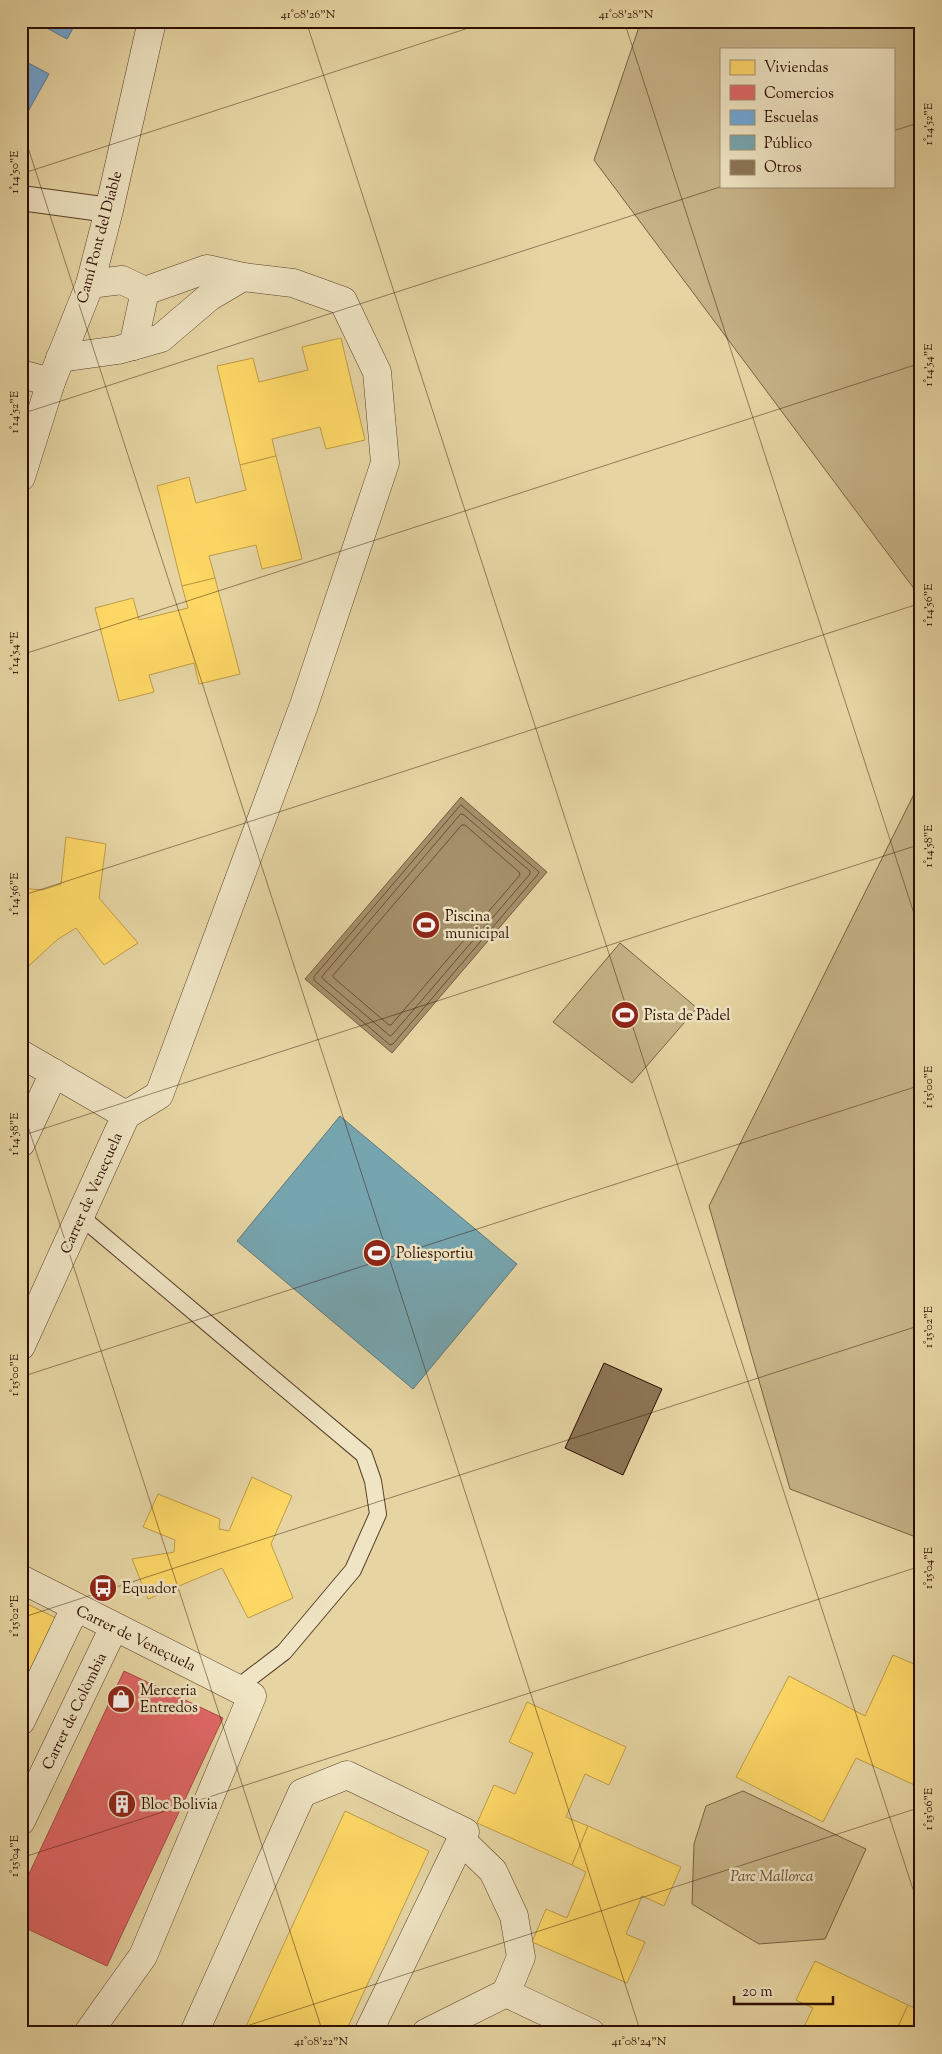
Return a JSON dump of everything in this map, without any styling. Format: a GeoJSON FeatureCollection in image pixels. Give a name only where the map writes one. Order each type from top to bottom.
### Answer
{"type":"FeatureCollection","features":[{"type":"Feature","properties":{"kind":"street","name":"Camí Pont del Diable"},"geometry":{"type":"LineString","coordinates":[[21,477],[55,370],[90,284],[109,210],[152,21]]}},
{"type":"Feature","properties":{"kind":"street"},"geometry":{"type":"LineString","coordinates":[[21,198],[109,210]]}},
{"type":"Feature","properties":{"kind":"street"},"geometry":{"type":"LineString","coordinates":[[90,284],[122,280],[145,291],[207,269],[243,277],[294,283],[343,301],[378,372],[385,464],[304,705],[159,1095],[126,1115]]}},
{"type":"Feature","properties":{"kind":"street"},"geometry":{"type":"LineString","coordinates":[[21,374],[55,370],[161,338],[209,297],[243,277]]}},
{"type":"Feature","properties":{"kind":"street"},"geometry":{"type":"LineString","coordinates":[[133,346],[145,291]]}},
{"type":"Feature","properties":{"kind":"street","name":"Carrer de Veneçuela"},"geometry":{"type":"LineString","coordinates":[[21,1054],[126,1115],[21,1346]]}},
{"type":"Feature","properties":{"kind":"street"},"geometry":{"type":"LineString","coordinates":[[21,1143],[54,1073]]}},
{"type":"Feature","properties":{"kind":"street","name":"Carrer de Veneçuela"},"geometry":{"type":"LineString","coordinates":[[21,1579],[75,1608],[245,1692]]}},
{"type":"Feature","properties":{"kind":"street"},"geometry":{"type":"LineString","coordinates":[[21,1721],[75,1608]]}},
{"type":"Feature","properties":{"kind":"street","name":"Carrer de Colòmbia"},"geometry":{"type":"LineString","coordinates":[[21,1821],[114,1627]]}},
{"type":"Feature","properties":{"kind":"street"},"geometry":{"type":"LineString","coordinates":[[88,2033],[143,1956],[245,1692]]}},
{"type":"Feature","properties":{"kind":"street"},"geometry":{"type":"LineString","coordinates":[[194,2033],[302,1793],[347,1775],[465,1832],[368,2033]]}},
{"type":"Feature","properties":{"kind":"street"},"geometry":{"type":"LineString","coordinates":[[426,2033],[506,1992],[520,1957],[514,1916],[493,1871],[461,1840]]}},
{"type":"Feature","properties":{"kind":"street"},"geometry":{"type":"LineString","coordinates":[[506,1992],[591,2033]]}},
{"type":"Feature","properties":{"kind":"lane"},"geometry":{"type":"LineString","coordinates":[[80,1216],[364,1455],[374,1481],[378,1514],[353,1570],[284,1652],[245,1692]]}},
{"type":"Feature","properties":{"kind":"green space"},"geometry":{"type":"Polygon","coordinates":[[[641,21],[921,21],[921,598],[594,160],[641,21]]]}},
{"type":"Feature","properties":{"kind":"green space"},"geometry":{"type":"Polygon","coordinates":[[[921,780],[921,1539],[790,1489],[709,1206],[921,780]]]}},
{"type":"Feature","properties":{"kind":"green space","name":"Pista de Pàdel"},"geometry":{"type":"Polygon","coordinates":[[[620,943],[697,1008],[632,1083],[553,1022],[620,943]]]}},
{"type":"Feature","properties":{"kind":"green space","name":"Parc Mallorca"},"geometry":{"type":"Polygon","coordinates":[[[743,1791],[866,1849],[825,1939],[759,1944],[692,1904],[694,1844],[706,1806],[743,1791]]]}},
{"type":"Feature","properties":{"kind":"water","name":"Piscina municipal"},"geometry":{"type":"Polygon","coordinates":[[[461,797],[547,872],[392,1053],[305,979],[461,797]]]}},
{"type":"Feature","properties":{"kind":"building: Viviendas"},"geometry":{"type":"Polygon","coordinates":[[[341,338],[365,440],[326,449],[320,427],[272,439],[276,456],[240,465],[217,366],[253,358],[259,382],[308,370],[302,347],[341,338]]]}},
{"type":"Feature","properties":{"kind":"building: Viviendas"},"geometry":{"type":"Polygon","coordinates":[[[276,456],[302,559],[262,569],[256,545],[209,556],[215,578],[182,586],[157,486],[189,477],[196,503],[246,490],[240,465],[276,456]]]}},
{"type":"Feature","properties":{"kind":"building: Viviendas"},"geometry":{"type":"Polygon","coordinates":[[[215,578],[240,674],[199,684],[194,663],[149,675],[154,692],[119,701],[95,608],[133,598],[139,620],[188,608],[182,586],[215,578]]]}},
{"type":"Feature","properties":{"kind":"building: Viviendas"},"geometry":{"type":"Polygon","coordinates":[[[66,837],[106,844],[99,898],[138,943],[104,965],[76,928],[58,939],[21,973],[21,888],[42,890],[61,884],[66,837]]]}},
{"type":"Feature","properties":{"kind":"building: Viviendas"},"geometry":{"type":"Polygon","coordinates":[[[252,1477],[292,1496],[271,1544],[293,1598],[248,1618],[222,1568],[148,1599],[132,1559],[174,1552],[175,1540],[143,1527],[158,1494],[220,1519],[219,1529],[229,1531],[252,1477]]]}},
{"type":"Feature","properties":{"kind":"building: Viviendas"},"geometry":{"type":"Polygon","coordinates":[[[21,1601],[56,1618],[21,1692],[21,1601]]]}},
{"type":"Feature","properties":{"kind":"building: Viviendas"},"geometry":{"type":"Polygon","coordinates":[[[893,1655],[921,1667],[921,1788],[856,1758],[823,1822],[736,1777],[789,1676],[865,1716],[893,1655]]]}},
{"type":"Feature","properties":{"kind":"building: Viviendas"},"geometry":{"type":"Polygon","coordinates":[[[527,1702],[626,1747],[609,1785],[585,1774],[566,1817],[588,1826],[572,1865],[477,1823],[494,1785],[515,1794],[533,1753],[509,1742],[527,1702]]]}},
{"type":"Feature","properties":{"kind":"building: Viviendas"},"geometry":{"type":"Polygon","coordinates":[[[345,1811],[429,1851],[345,2033],[243,2033],[345,1811]]]}},
{"type":"Feature","properties":{"kind":"building: Viviendas"},"geometry":{"type":"Polygon","coordinates":[[[588,1826],[681,1867],[664,1906],[642,1896],[626,1934],[645,1942],[627,1983],[532,1942],[546,1909],[567,1918],[586,1872],[572,1865],[588,1826]]]}},
{"type":"Feature","properties":{"kind":"building: Viviendas"},"geometry":{"type":"Polygon","coordinates":[[[815,1961],[908,2005],[895,2033],[801,2033],[813,2008],[796,2000],[815,1961]]]}},
{"type":"Feature","properties":{"kind":"building: Viviendas"},"geometry":{"type":"Polygon","coordinates":[[[908,2005],[921,2011],[921,2033],[895,2033],[908,2005]]]}},
{"type":"Feature","properties":{"kind":"building: Comercios","name":"Bloc Bolivia"},"geometry":{"type":"Polygon","coordinates":[[[124,1671],[223,1718],[107,1966],[21,1926],[21,1891],[124,1671]]]}},
{"type":"Feature","properties":{"kind":"building: Escuelas"},"geometry":{"type":"Polygon","coordinates":[[[34,21],[77,21],[67,39],[34,21]]]}},
{"type":"Feature","properties":{"kind":"building: Escuelas"},"geometry":{"type":"Polygon","coordinates":[[[21,59],[49,74],[21,124],[21,59]]]}},
{"type":"Feature","properties":{"kind":"building: Público","name":"Poliesportiu"},"geometry":{"type":"Polygon","coordinates":[[[340,1116],[517,1264],[413,1389],[237,1241],[340,1116]]]}},
{"type":"Feature","properties":{"kind":"building: Otros"},"geometry":{"type":"Polygon","coordinates":[[[604,1363],[662,1389],[623,1475],[565,1448],[604,1363]]]}},
{"type":"Feature","properties":{"kind":"place","name":"Piscina municipal"},"geometry":{"type":"Point","coordinates":[426,925]}},
{"type":"Feature","properties":{"kind":"place","name":"Pista de Pàdel"},"geometry":{"type":"Point","coordinates":[625,1015]}},
{"type":"Feature","properties":{"kind":"place","name":"Poliesportiu"},"geometry":{"type":"Point","coordinates":[377,1253]}},
{"type":"Feature","properties":{"kind":"place","name":"Equador"},"geometry":{"type":"Point","coordinates":[103,1588]}},
{"type":"Feature","properties":{"kind":"place","name":"Merceria Entredos"},"geometry":{"type":"Point","coordinates":[121,1699]}},
{"type":"Feature","properties":{"kind":"place","name":"Bloc Bolivia"},"geometry":{"type":"Point","coordinates":[122,1804]}}]}
